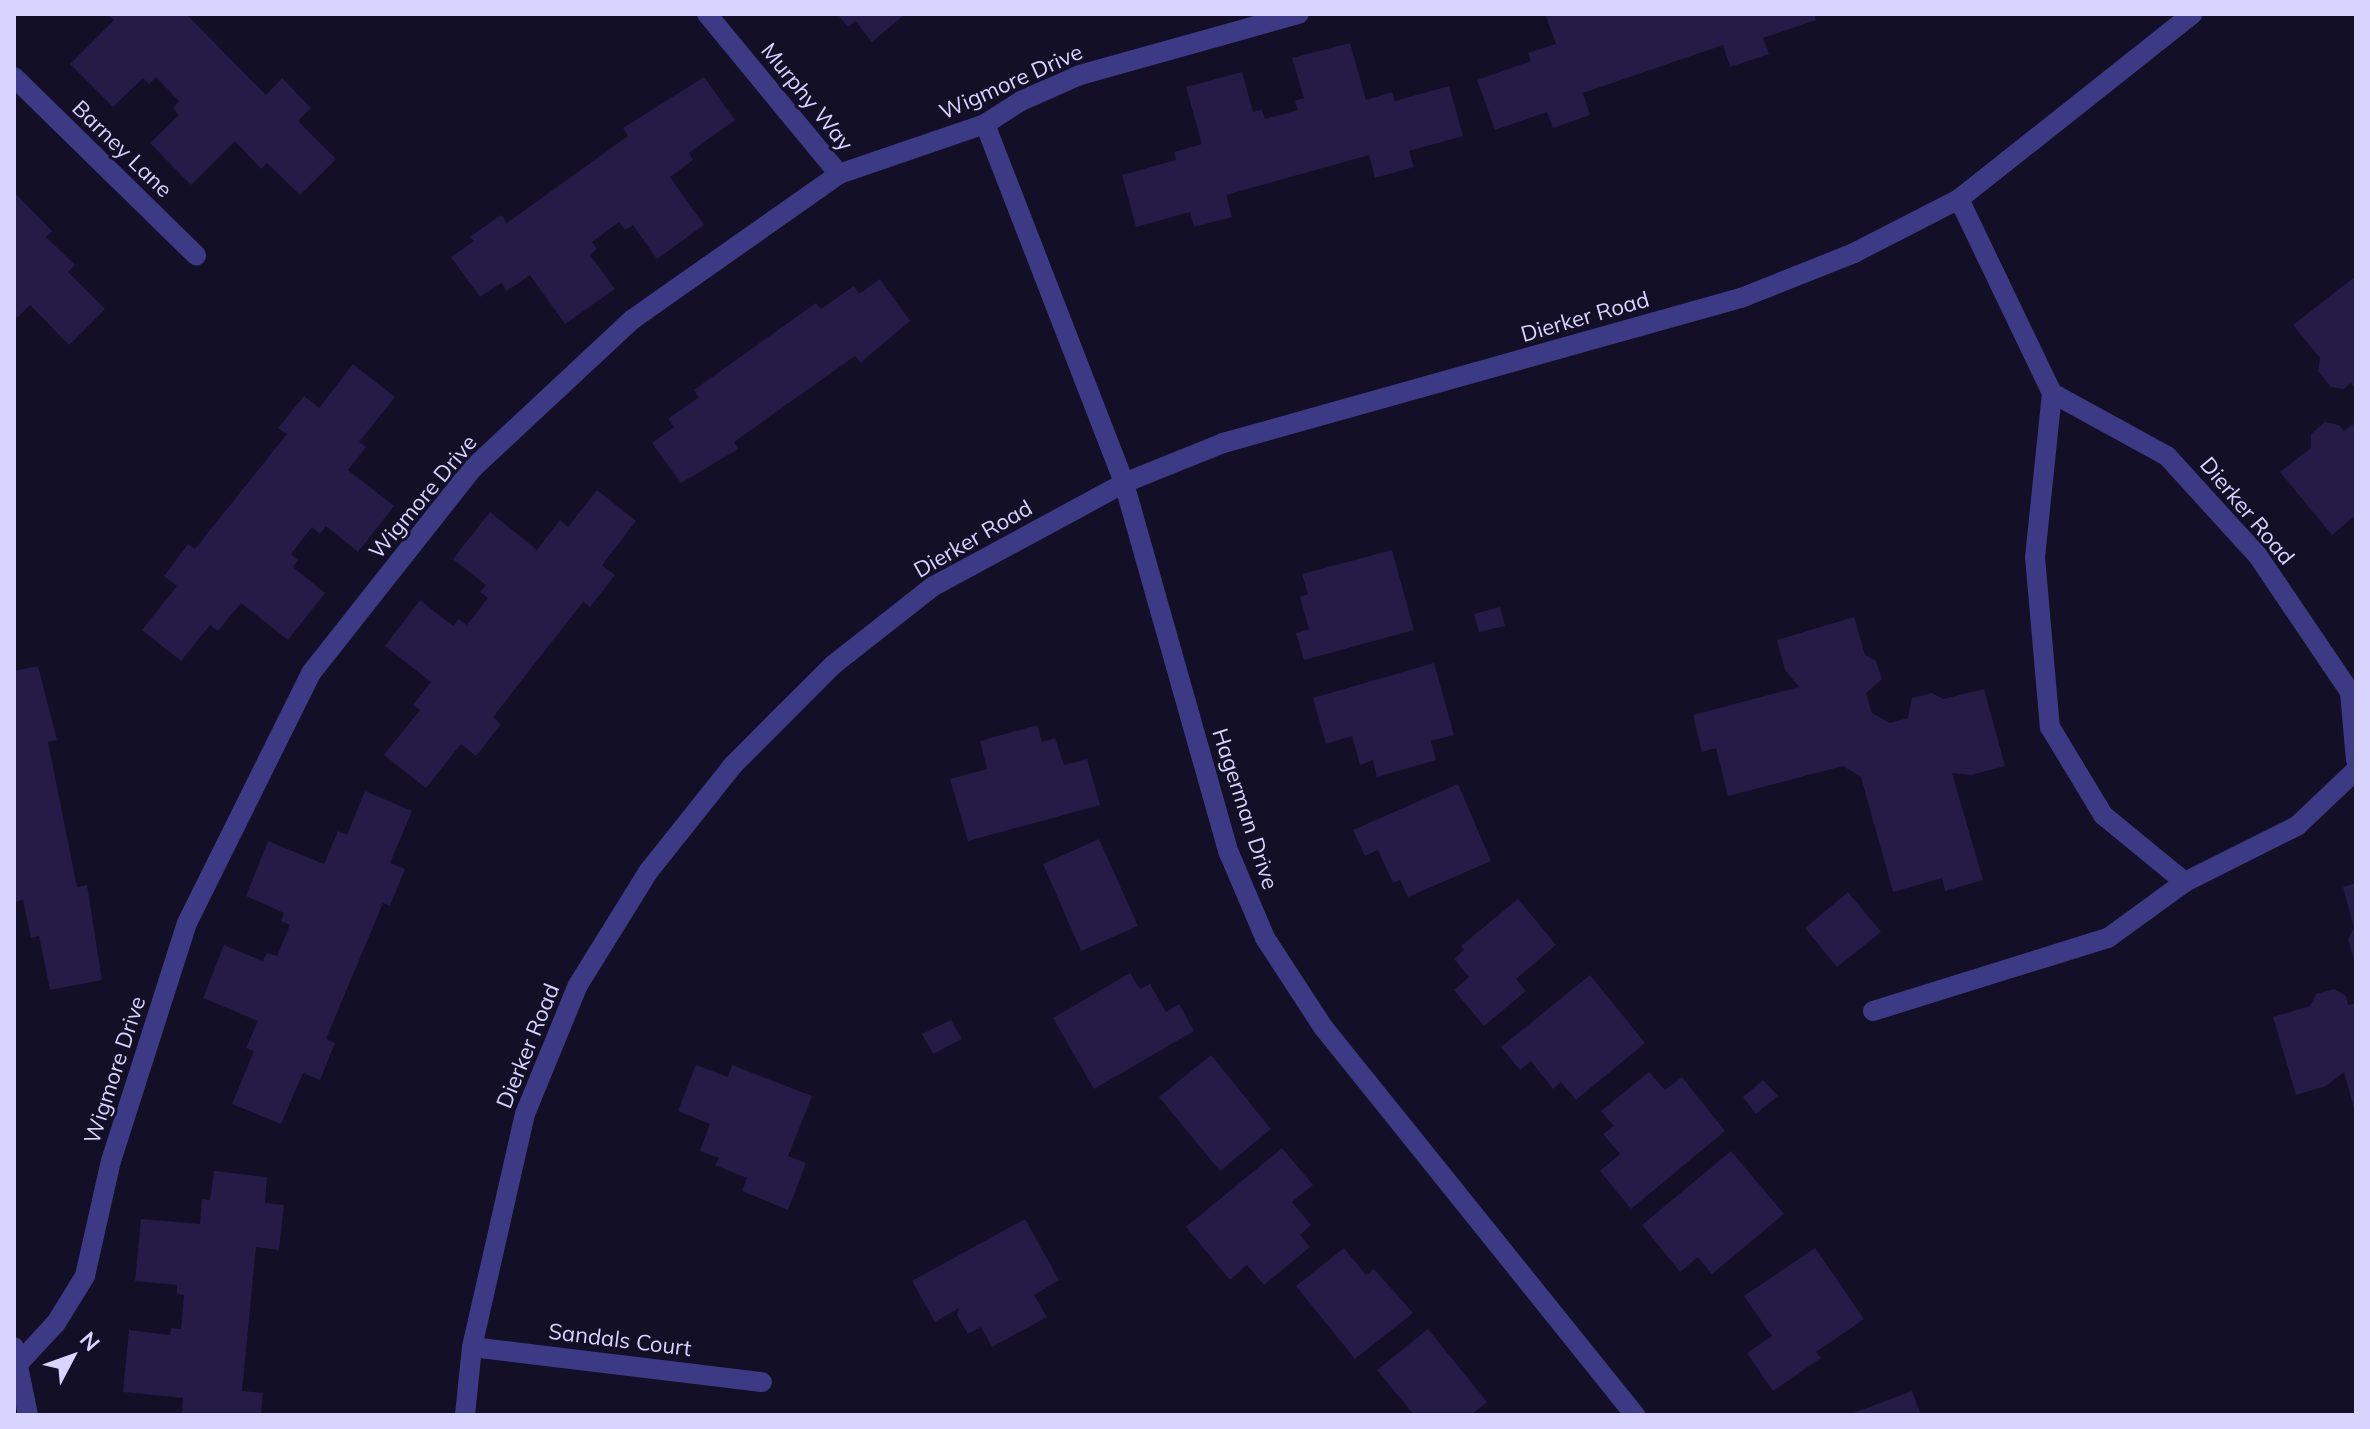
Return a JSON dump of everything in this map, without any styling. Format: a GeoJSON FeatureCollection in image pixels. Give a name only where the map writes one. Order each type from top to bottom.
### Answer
{"type":"FeatureCollection","features":[{"type":"Feature","properties":{"kind":"street","name":"Murphy Way"},"geometry":{"type":"LineString","coordinates":[[707,14],[839,174]]}},
{"type":"Feature","properties":{"kind":"street"},"geometry":{"type":"LineString","coordinates":[[1217,14],[1222,35]]}},
{"type":"Feature","properties":{"kind":"street","name":"Wigmore Drive"},"geometry":{"type":"LineString","coordinates":[[16,1356],[56,1323],[85,1276],[111,1161],[187,923],[311,673],[473,468],[633,319],[839,174],[985,124],[1021,101],[1080,75],[1299,14]]}},
{"type":"Feature","properties":{"kind":"street","name":"Dierker Road"},"geometry":{"type":"LineString","coordinates":[[465,1415],[472,1347],[525,1114],[578,985],[648,872],[733,765],[833,665],[932,587],[1124,483],[1223,443],[1741,298],[1854,253],[1959,199],[2192,14]]}},
{"type":"Feature","properties":{"kind":"street","name":"Barney Lane"},"geometry":{"type":"LineString","coordinates":[[14,77],[196,255]]}},
{"type":"Feature","properties":{"kind":"street","name":"Hagerman Drive"},"geometry":{"type":"LineString","coordinates":[[985,124],[1124,483],[1229,853],[1265,938],[1323,1027],[1635,1415]]}},
{"type":"Feature","properties":{"kind":"street"},"geometry":{"type":"LineString","coordinates":[[1959,199],[2052,393],[2035,557],[2050,727],[2103,815],[2185,882]]}},
{"type":"Feature","properties":{"kind":"street","name":"Dierker Road"},"geometry":{"type":"LineString","coordinates":[[2052,393],[2167,456],[2258,556],[2353,692],[2356,760]]}},
{"type":"Feature","properties":{"kind":"street"},"geometry":{"type":"LineString","coordinates":[[1873,1011],[2108,938],[2185,882],[2297,826],[2356,770]]}},
{"type":"Feature","properties":{"kind":"street","name":"Sandals Court"},"geometry":{"type":"LineString","coordinates":[[472,1347],[762,1382]]}},
{"type":"Feature","properties":{"kind":"street"},"geometry":{"type":"LineString","coordinates":[[16,1356],[28,1415]]}},
{"type":"Feature","properties":{"kind":"building"},"geometry":{"type":"Polygon","coordinates":[[[107,14],[186,14],[266,95],[282,78],[311,108],[298,121],[336,159],[300,195],[267,163],[261,169],[235,141],[191,185],[150,143],[179,115],[173,108],[179,101],[156,77],[149,84],[143,78],[113,107],[70,64],[114,20],[107,14]]]}},
{"type":"Feature","properties":{"kind":"building"},"geometry":{"type":"Polygon","coordinates":[[[837,14],[905,14],[872,42],[855,21],[848,27],[837,14]]]}},
{"type":"Feature","properties":{"kind":"building"},"geometry":{"type":"Polygon","coordinates":[[[1545,14],[1814,14],[1816,20],[1763,38],[1769,54],[1730,67],[1723,45],[1583,93],[1590,115],[1553,128],[1547,112],[1495,130],[1477,80],[1531,61],[1528,53],[1556,44],[1545,14]]]}},
{"type":"Feature","properties":{"kind":"building"},"geometry":{"type":"Polygon","coordinates":[[[1350,43],[1366,100],[1392,92],[1395,101],[1449,86],[1463,136],[1409,151],[1414,167],[1375,178],[1369,155],[1226,195],[1232,217],[1194,227],[1190,212],[1136,227],[1122,175],[1176,160],[1174,152],[1202,144],[1186,87],[1242,72],[1253,112],[1262,110],[1265,119],[1298,110],[1295,101],[1304,98],[1292,58],[1350,43]]]}},
{"type":"Feature","properties":{"kind":"building"},"geometry":{"type":"Polygon","coordinates":[[[704,77],[735,120],[689,153],[693,160],[670,177],[704,225],[657,259],[633,225],[625,230],[619,222],[592,242],[597,249],[590,255],[615,289],[565,324],[530,275],[507,291],[501,283],[480,297],[451,257],[474,241],[470,237],[501,215],[507,223],[628,136],[623,128],[704,77]]]}},
{"type":"Feature","properties":{"kind":"building"},"geometry":{"type":"Polygon","coordinates":[[[14,192],[52,231],[46,237],[75,265],[68,272],[105,309],[69,345],[30,305],[17,318],[14,314],[14,192]]]}},
{"type":"Feature","properties":{"kind":"building"},"geometry":{"type":"Polygon","coordinates":[[[2356,276],[2356,390],[2351,383],[2344,389],[2331,387],[2318,371],[2320,358],[2293,325],[2356,276]]]}},
{"type":"Feature","properties":{"kind":"building"},"geometry":{"type":"Polygon","coordinates":[[[880,279],[910,321],[860,363],[855,356],[734,442],[738,449],[681,483],[652,443],[674,427],[668,419],[699,397],[694,390],[816,303],[821,309],[854,286],[859,294],[880,279]]]}},
{"type":"Feature","properties":{"kind":"building"},"geometry":{"type":"Polygon","coordinates":[[[353,364],[395,397],[359,442],[366,447],[348,470],[394,506],[358,552],[326,526],[320,534],[312,527],[291,554],[298,560],[293,567],[325,593],[288,640],[241,603],[218,631],[210,625],[181,661],[142,630],[177,586],[164,576],[188,544],[195,549],[287,434],[278,428],[304,396],[319,408],[353,364]]]}},
{"type":"Feature","properties":{"kind":"building"},"geometry":{"type":"Polygon","coordinates":[[[2325,422],[2339,425],[2344,431],[2356,422],[2356,515],[2332,535],[2280,472],[2311,448],[2311,434],[2325,422]]]}},
{"type":"Feature","properties":{"kind":"building"},"geometry":{"type":"Polygon","coordinates":[[[597,490],[636,521],[602,565],[615,575],[590,607],[583,602],[493,717],[501,724],[476,756],[461,744],[426,788],[384,755],[420,710],[413,705],[431,682],[385,646],[420,600],[453,626],[459,619],[467,625],[488,598],[480,592],[486,585],[453,559],[490,512],[537,550],[560,520],[568,527],[597,490]]]}},
{"type":"Feature","properties":{"kind":"building"},"geometry":{"type":"Polygon","coordinates":[[[1392,550],[1414,630],[1304,660],[1296,633],[1309,629],[1300,597],[1308,594],[1302,574],[1392,550]]]}},
{"type":"Feature","properties":{"kind":"building"},"geometry":{"type":"Polygon","coordinates":[[[1500,607],[1505,626],[1479,632],[1474,614],[1500,607]]]}},
{"type":"Feature","properties":{"kind":"building"},"geometry":{"type":"Polygon","coordinates":[[[1854,617],[1865,655],[1876,661],[1882,679],[1866,693],[1872,713],[1890,723],[1908,718],[1912,698],[1932,693],[1943,699],[1984,689],[2005,766],[1971,775],[1952,773],[1983,880],[1945,891],[1942,878],[1893,892],[1861,777],[1843,766],[1728,796],[1716,748],[1702,752],[1693,715],[1799,687],[1785,670],[1777,640],[1854,617]]]}},
{"type":"Feature","properties":{"kind":"building"},"geometry":{"type":"Polygon","coordinates":[[[1434,663],[1454,735],[1431,741],[1436,760],[1377,777],[1373,760],[1360,765],[1352,736],[1326,744],[1313,698],[1434,663]]]}},
{"type":"Feature","properties":{"kind":"building"},"geometry":{"type":"Polygon","coordinates":[[[38,666],[57,740],[48,742],[77,887],[87,885],[102,980],[50,990],[39,936],[31,938],[23,900],[14,902],[14,671],[38,666]]]}},
{"type":"Feature","properties":{"kind":"building"},"geometry":{"type":"Polygon","coordinates":[[[1037,725],[1042,742],[1055,738],[1064,765],[1087,759],[1100,805],[968,841],[950,779],[987,769],[980,741],[1037,725]]]}},
{"type":"Feature","properties":{"kind":"building"},"geometry":{"type":"Polygon","coordinates":[[[1458,784],[1491,861],[1408,897],[1400,880],[1393,883],[1378,850],[1365,856],[1353,830],[1458,784]]]}},
{"type":"Feature","properties":{"kind":"building"},"geometry":{"type":"Polygon","coordinates":[[[365,791],[412,811],[390,863],[405,869],[390,906],[383,903],[326,1039],[335,1043],[320,1080],[303,1073],[281,1124],[232,1104],[254,1051],[246,1048],[258,1021],[203,998],[224,945],[263,961],[267,953],[277,956],[290,925],[281,921],[284,913],[246,896],[268,841],[324,864],[338,831],[347,835],[365,791]]]}},
{"type":"Feature","properties":{"kind":"building"},"geometry":{"type":"Polygon","coordinates":[[[1099,839],[1138,926],[1081,951],[1043,864],[1099,839]]]}},
{"type":"Feature","properties":{"kind":"building"},"geometry":{"type":"Polygon","coordinates":[[[2356,883],[2355,963],[2348,939],[2354,928],[2343,887],[2356,883]]]}},
{"type":"Feature","properties":{"kind":"building"},"geometry":{"type":"Polygon","coordinates":[[[1848,892],[1881,932],[1837,967],[1805,928],[1848,892]]]}},
{"type":"Feature","properties":{"kind":"building"},"geometry":{"type":"Polygon","coordinates":[[[1518,899],[1556,945],[1516,979],[1526,991],[1484,1026],[1454,990],[1469,977],[1454,959],[1464,950],[1461,946],[1518,899]]]}},
{"type":"Feature","properties":{"kind":"building"},"geometry":{"type":"Polygon","coordinates":[[[1130,973],[1140,989],[1150,984],[1166,1012],[1179,1004],[1194,1031],[1094,1089],[1053,1018],[1130,973]]]}},
{"type":"Feature","properties":{"kind":"building"},"geometry":{"type":"Polygon","coordinates":[[[1590,975],[1645,1043],[1576,1100],[1561,1082],[1553,1089],[1531,1061],[1520,1070],[1501,1047],[1590,975]]]}},
{"type":"Feature","properties":{"kind":"building"},"geometry":{"type":"Polygon","coordinates":[[[2334,989],[2346,996],[2348,1005],[2356,1003],[2356,1116],[2344,1072],[2326,1086],[2296,1095],[2273,1017],[2310,1006],[2316,994],[2334,989]]]}},
{"type":"Feature","properties":{"kind":"building"},"geometry":{"type":"Polygon","coordinates":[[[951,1020],[962,1039],[933,1054],[922,1034],[951,1020]]]}},
{"type":"Feature","properties":{"kind":"building"},"geometry":{"type":"Polygon","coordinates":[[[1211,1055],[1271,1129],[1220,1171],[1159,1097],[1211,1055]]]}},
{"type":"Feature","properties":{"kind":"building"},"geometry":{"type":"Polygon","coordinates":[[[696,1065],[728,1077],[732,1065],[812,1096],[788,1156],[806,1163],[788,1210],[742,1191],[747,1178],[715,1165],[719,1158],[700,1151],[710,1124],[678,1111],[696,1065]]]}},
{"type":"Feature","properties":{"kind":"building"},"geometry":{"type":"Polygon","coordinates":[[[1649,1072],[1665,1090],[1682,1077],[1725,1131],[1631,1209],[1600,1171],[1620,1154],[1603,1134],[1614,1126],[1601,1111],[1649,1072]]]}},
{"type":"Feature","properties":{"kind":"building"},"geometry":{"type":"Polygon","coordinates":[[[1763,1080],[1778,1096],[1756,1114],[1743,1097],[1763,1080]]]}},
{"type":"Feature","properties":{"kind":"building"},"geometry":{"type":"Polygon","coordinates":[[[1282,1148],[1313,1185],[1292,1202],[1311,1225],[1300,1235],[1310,1247],[1264,1285],[1247,1265],[1230,1280],[1186,1227],[1282,1148]]]}},
{"type":"Feature","properties":{"kind":"building"},"geometry":{"type":"Polygon","coordinates":[[[1731,1151],[1784,1214],[1712,1274],[1698,1257],[1680,1272],[1642,1225],[1731,1151]]]}},
{"type":"Feature","properties":{"kind":"building"},"geometry":{"type":"Polygon","coordinates":[[[214,1171],[267,1177],[265,1203],[284,1205],[279,1250],[256,1247],[242,1391],[263,1393],[261,1415],[182,1415],[183,1398],[123,1392],[129,1330],[170,1335],[171,1328],[181,1329],[184,1295],[177,1294],[177,1285],[135,1281],[141,1219],[200,1224],[202,1199],[210,1200],[214,1171]]]}},
{"type":"Feature","properties":{"kind":"building"},"geometry":{"type":"Polygon","coordinates":[[[1025,1219],[1059,1280],[1034,1295],[1047,1317],[992,1347],[981,1327],[968,1334],[957,1315],[959,1308],[935,1322],[912,1281],[1025,1219]]]}},
{"type":"Feature","properties":{"kind":"building"},"geometry":{"type":"Polygon","coordinates":[[[1344,1248],[1366,1275],[1374,1269],[1413,1313],[1355,1359],[1296,1286],[1344,1248]]]}},
{"type":"Feature","properties":{"kind":"building"},"geometry":{"type":"Polygon","coordinates":[[[1815,1248],[1864,1319],[1816,1352],[1821,1358],[1773,1391],[1747,1353],[1772,1336],[1744,1296],[1815,1248]]]}},
{"type":"Feature","properties":{"kind":"building"},"geometry":{"type":"Polygon","coordinates":[[[1428,1329],[1487,1402],[1471,1415],[1414,1415],[1377,1370],[1428,1329]]]}},
{"type":"Feature","properties":{"kind":"building"},"geometry":{"type":"Polygon","coordinates":[[[1912,1391],[1921,1415],[1848,1415],[1912,1391]]]}}]}
